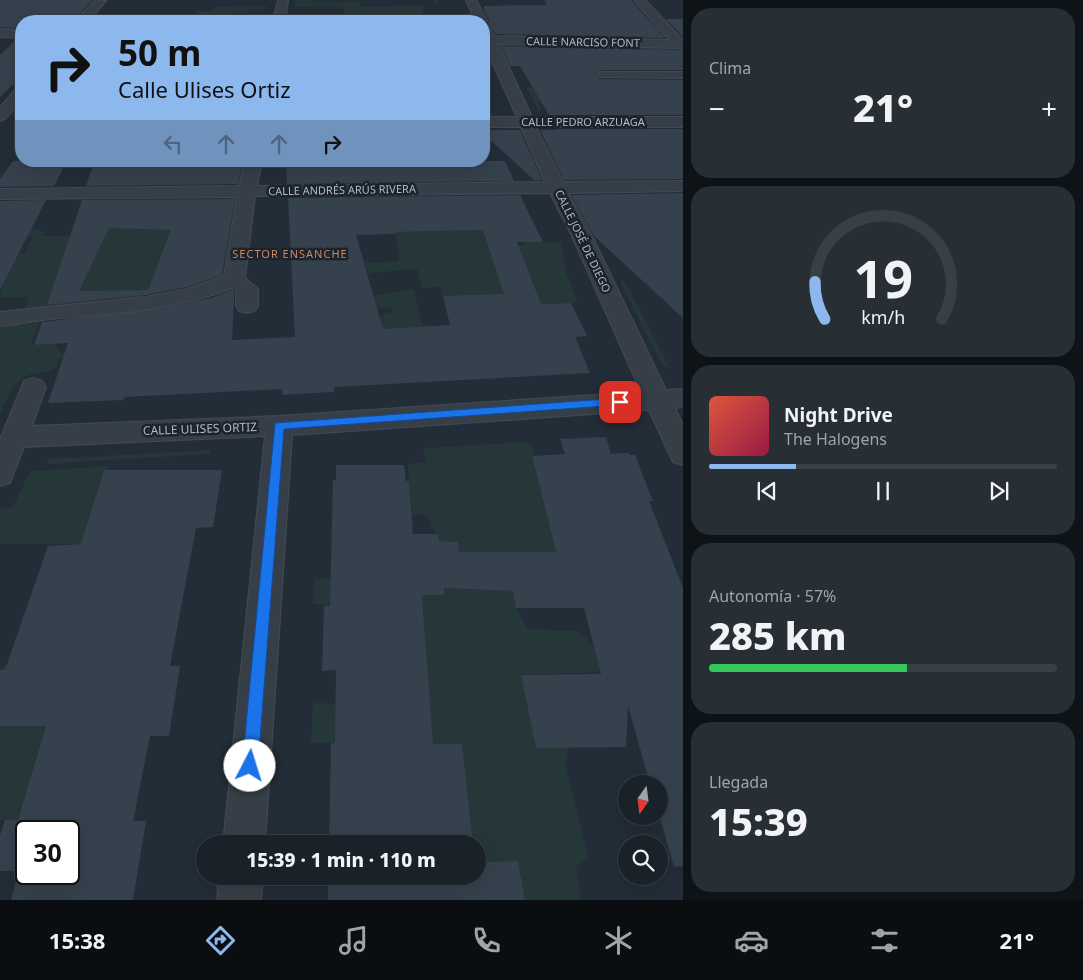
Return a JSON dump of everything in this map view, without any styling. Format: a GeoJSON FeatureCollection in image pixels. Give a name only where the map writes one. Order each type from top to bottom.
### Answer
{"type":"FeatureCollection","features":[{"type":"Feature","properties":{"kind":"street"},"geometry":{"type":"LineString","coordinates":[[280,15],[283,0]]}},
{"type":"Feature","properties":{"kind":"street"},"geometry":{"type":"LineString","coordinates":[[471,0],[478,15]]}},
{"type":"Feature","properties":{"kind":"street"},"geometry":{"type":"LineString","coordinates":[[640,0],[681,44]]}},
{"type":"Feature","properties":{"kind":"street"},"geometry":{"type":"LineString","coordinates":[[87,15],[100,1]]}},
{"type":"Feature","properties":{"kind":"street"},"geometry":{"type":"LineString","coordinates":[[0,33],[15,34]]}},
{"type":"Feature","properties":{"kind":"street","name":"CALLE NARCISO FONT"},"geometry":{"type":"LineString","coordinates":[[490,36],[681,44]]}},
{"type":"Feature","properties":{"kind":"street","name":"CALLE JOSÉ DE DIEGO"},"geometry":{"type":"LineString","coordinates":[[490,45],[556,188],[582,236],[683,454]]}},
{"type":"Feature","properties":{"kind":"street"},"geometry":{"type":"LineString","coordinates":[[0,117],[15,99]]}},
{"type":"Feature","properties":{"kind":"street"},"geometry":{"type":"LineString","coordinates":[[0,117],[15,118]]}},
{"type":"Feature","properties":{"kind":"street","name":"CALLE PEDRO ARZUAGA"},"geometry":{"type":"LineString","coordinates":[[490,122],[683,122]]}},
{"type":"Feature","properties":{"kind":"street"},"geometry":{"type":"LineString","coordinates":[[234,280],[253,167]]}},
{"type":"Feature","properties":{"kind":"street","name":"CALLE ANDRÉS ARÚS RIVERA"},"geometry":{"type":"LineString","coordinates":[[0,194],[683,186]]}},
{"type":"Feature","properties":{"kind":"street"},"geometry":{"type":"LineString","coordinates":[[234,280],[247,289],[247,306]]}},
{"type":"Feature","properties":{"kind":"street"},"geometry":{"type":"LineString","coordinates":[[0,319],[50,312],[151,303],[234,280]]}},
{"type":"Feature","properties":{"kind":"street"},"geometry":{"type":"LineString","coordinates":[[0,475],[33,387]]}},
{"type":"Feature","properties":{"kind":"street","name":"CALLE ULISES ORTIZ"},"geometry":{"type":"LineString","coordinates":[[15,437],[279,426],[683,398]]}},
{"type":"Feature","properties":{"kind":"street"},"geometry":{"type":"LineString","coordinates":[[245,835],[279,426]]}},
{"type":"Feature","properties":{"kind":"street"},"geometry":{"type":"LineString","coordinates":[[239,900],[240,885]]}},
{"type":"Feature","properties":{"kind":"lane"},"geometry":{"type":"LineString","coordinates":[[602,75],[683,75]]}},
{"type":"Feature","properties":{"kind":"shaded area"},"geometry":{"type":"Polygon","coordinates":[[[295,0],[359,2],[360,7],[393,7],[393,5],[435,5],[433,0],[437,0],[438,5],[423,6],[423,15],[344,14],[343,7],[294,7],[295,0]]]}},
{"type":"Feature","properties":{"kind":"shaded area"},"geometry":{"type":"Polygon","coordinates":[[[267,6],[266,9],[249,9],[248,13],[196,15],[197,11],[211,11],[212,7],[267,6]]]}},
{"type":"Feature","properties":{"kind":"shaded area"},"geometry":{"type":"Polygon","coordinates":[[[567,45],[683,47],[683,51],[586,63],[595,102],[539,102],[542,110],[538,110],[527,88],[588,87],[567,45]]]}},
{"type":"Feature","properties":{"kind":"shaded area"},"geometry":{"type":"Polygon","coordinates":[[[390,208],[402,232],[448,231],[473,223],[518,245],[526,245],[526,242],[561,242],[565,269],[578,303],[527,304],[463,296],[443,296],[440,287],[422,288],[417,269],[368,273],[364,260],[372,263],[398,261],[399,255],[390,208]]]}},
{"type":"Feature","properties":{"kind":"shaded area"},"geometry":{"type":"Polygon","coordinates":[[[117,225],[169,230],[170,237],[154,285],[145,295],[121,300],[123,293],[92,300],[90,306],[22,314],[29,297],[0,297],[2,286],[0,254],[25,253],[34,236],[13,236],[32,229],[44,232],[42,236],[72,236],[117,225]]]}},
{"type":"Feature","properties":{"kind":"shaded area"},"geometry":{"type":"Polygon","coordinates":[[[356,247],[362,252],[364,260],[339,262],[356,247]]]}},
{"type":"Feature","properties":{"kind":"shaded area"},"geometry":{"type":"Polygon","coordinates":[[[624,280],[669,367],[663,366],[620,282],[624,280]]]}},
{"type":"Feature","properties":{"kind":"shaded area"},"geometry":{"type":"Polygon","coordinates":[[[414,289],[425,339],[378,342],[376,319],[392,312],[392,307],[382,308],[373,306],[371,297],[414,289]]]}},
{"type":"Feature","properties":{"kind":"shaded area"},"geometry":{"type":"Polygon","coordinates":[[[232,294],[133,355],[59,358],[55,368],[46,372],[31,374],[21,379],[10,393],[0,416],[0,326],[39,323],[31,345],[55,344],[60,353],[67,353],[194,301],[232,294]]]}},
{"type":"Feature","properties":{"kind":"shaded area"},"geometry":{"type":"Polygon","coordinates":[[[525,442],[532,445],[535,451],[532,456],[543,501],[565,552],[505,552],[516,608],[528,629],[579,631],[594,647],[601,672],[521,675],[527,704],[558,704],[568,748],[566,766],[588,857],[576,867],[581,900],[525,900],[518,861],[486,862],[486,835],[466,835],[462,744],[311,743],[313,703],[360,704],[431,718],[423,608],[313,604],[314,579],[331,579],[410,594],[444,595],[444,588],[463,589],[458,542],[439,541],[438,534],[431,525],[430,518],[421,514],[412,515],[408,464],[426,462],[423,448],[525,442]]]}},
{"type":"Feature","properties":{"kind":"shaded area"},"geometry":{"type":"Polygon","coordinates":[[[210,450],[210,454],[47,464],[48,459],[210,450]]]}},
{"type":"Feature","properties":{"kind":"shaded area"},"geometry":{"type":"Polygon","coordinates":[[[110,466],[82,544],[0,544],[0,509],[13,507],[30,471],[110,466]]]}},
{"type":"Feature","properties":{"kind":"shaded area"},"geometry":{"type":"Polygon","coordinates":[[[7,663],[46,726],[26,796],[138,799],[134,821],[0,820],[0,670],[7,663]]]}},
{"type":"Feature","properties":{"kind":"building"},"geometry":{"type":"Polygon","coordinates":[[[0,0],[92,0],[79,15],[15,15],[15,28],[0,27],[0,0]]]}},
{"type":"Feature","properties":{"kind":"building"},"geometry":{"type":"Polygon","coordinates":[[[544,0],[631,0],[665,38],[495,34],[490,26],[490,15],[486,15],[484,11],[484,6],[547,5],[544,0]]]}},
{"type":"Feature","properties":{"kind":"building"},"geometry":{"type":"Polygon","coordinates":[[[666,19],[683,19],[683,37],[666,19]]]}},
{"type":"Feature","properties":{"kind":"building"},"geometry":{"type":"Polygon","coordinates":[[[15,41],[15,83],[0,97],[0,55],[15,41]]]}},
{"type":"Feature","properties":{"kind":"building"},"geometry":{"type":"Polygon","coordinates":[[[501,46],[683,50],[683,70],[602,70],[596,73],[598,79],[683,80],[683,115],[549,115],[520,66],[510,66],[501,46]]]}},
{"type":"Feature","properties":{"kind":"building"},"geometry":{"type":"Polygon","coordinates":[[[683,129],[683,179],[564,180],[540,130],[683,129]]]}},
{"type":"Feature","properties":{"kind":"building"},"geometry":{"type":"Polygon","coordinates":[[[490,130],[520,130],[542,180],[534,180],[490,140],[490,130]]]}},
{"type":"Feature","properties":{"kind":"building"},"geometry":{"type":"Polygon","coordinates":[[[13,161],[15,161],[15,167],[64,167],[54,186],[0,187],[0,179],[13,161]]]}},
{"type":"Feature","properties":{"kind":"building"},"geometry":{"type":"Polygon","coordinates":[[[490,161],[505,161],[514,181],[287,184],[286,167],[490,167],[490,161]]]}},
{"type":"Feature","properties":{"kind":"building"},"geometry":{"type":"Polygon","coordinates":[[[92,167],[242,167],[238,184],[86,186],[92,167]]]}},
{"type":"Feature","properties":{"kind":"building"},"geometry":{"type":"Polygon","coordinates":[[[683,193],[683,318],[594,236],[571,195],[683,193]]]}},
{"type":"Feature","properties":{"kind":"building"},"geometry":{"type":"Polygon","coordinates":[[[520,195],[543,242],[517,242],[541,304],[571,303],[587,336],[575,337],[590,373],[334,387],[334,392],[282,395],[282,389],[48,403],[68,343],[34,345],[42,322],[165,308],[211,298],[232,290],[234,292],[234,299],[232,340],[295,337],[288,198],[520,195]],[[483,230],[356,235],[383,329],[450,325],[443,296],[504,294],[483,230]]]}},
{"type":"Feature","properties":{"kind":"building"},"geometry":{"type":"Polygon","coordinates":[[[235,199],[222,275],[187,287],[145,295],[47,305],[82,200],[235,199]],[[109,228],[79,291],[148,290],[171,230],[109,228]]]}},
{"type":"Feature","properties":{"kind":"building"},"geometry":{"type":"Polygon","coordinates":[[[46,200],[0,290],[0,201],[46,200]]]}},
{"type":"Feature","properties":{"kind":"building"},"geometry":{"type":"Polygon","coordinates":[[[606,437],[611,454],[629,453],[630,455],[635,455],[653,501],[649,501],[683,588],[683,866],[674,867],[668,846],[668,835],[665,835],[662,825],[668,825],[668,775],[647,775],[628,706],[626,747],[536,748],[521,675],[601,674],[584,608],[516,608],[513,591],[444,588],[444,595],[422,595],[433,744],[462,744],[472,835],[329,835],[331,743],[335,743],[336,670],[322,671],[324,606],[330,606],[333,480],[336,480],[336,465],[404,465],[406,481],[409,481],[413,534],[438,534],[439,541],[458,542],[459,552],[556,552],[532,456],[565,454],[560,439],[606,437]]]}},
{"type":"Feature","properties":{"kind":"building"},"geometry":{"type":"Polygon","coordinates":[[[104,470],[222,470],[213,527],[196,528],[170,666],[180,666],[169,736],[150,736],[133,821],[146,821],[133,900],[11,900],[15,885],[80,885],[80,820],[18,820],[46,726],[0,726],[0,670],[5,670],[48,546],[81,544],[104,470]]]}},
{"type":"Feature","properties":{"kind":"building"},"geometry":{"type":"Polygon","coordinates":[[[5,820],[15,820],[15,871],[0,871],[0,835],[5,820]]]}},
{"type":"Feature","properties":{"kind":"building"},"geometry":{"type":"Polygon","coordinates":[[[518,861],[525,900],[328,900],[328,885],[486,885],[486,862],[518,861]]]}},
{"type":"Feature","properties":{"kind":"district","name":"SECTOR ENSANCHE"},"geometry":{"type":"Point","coordinates":[290,254]}},
{"type":"Feature","properties":{"kind":"route"},"geometry":{"type":"LineString","coordinates":[[250,766],[279,426],[620,402]]}}]}
